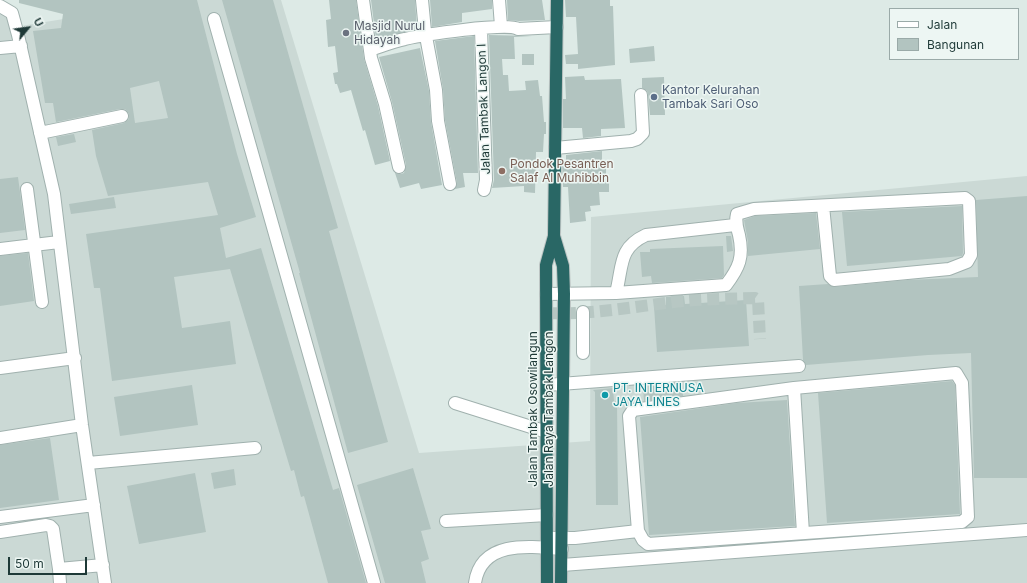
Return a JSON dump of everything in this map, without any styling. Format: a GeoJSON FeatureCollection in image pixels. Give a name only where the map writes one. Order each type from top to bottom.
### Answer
{"type":"FeatureCollection","features":[{"type":"Feature","properties":{"kind":"highway"},"geometry":{"type":"LineString","coordinates":[[554,236],[557,0]]}},
{"type":"Feature","properties":{"kind":"highway","name":"Jalan Tambak Osowilangun"},"geometry":{"type":"LineString","coordinates":[[547,583],[546,265],[554,236]]}},
{"type":"Feature","properties":{"kind":"highway","name":"Jalan Raya Tambak Langon"},"geometry":{"type":"LineString","coordinates":[[554,236],[563,266],[564,294],[561,583]]}},
{"type":"Feature","properties":{"kind":"street"},"geometry":{"type":"LineString","coordinates":[[363,0],[370,50],[399,167]]}},
{"type":"Feature","properties":{"kind":"street"},"geometry":{"type":"LineString","coordinates":[[422,0],[426,35],[433,64],[438,121],[450,184]]}},
{"type":"Feature","properties":{"kind":"street"},"geometry":{"type":"LineString","coordinates":[[499,0],[501,26]]}},
{"type":"Feature","properties":{"kind":"street"},"geometry":{"type":"LineString","coordinates":[[0,6],[12,13],[21,46],[54,194],[82,425],[105,583]]}},
{"type":"Feature","properties":{"kind":"street"},"geometry":{"type":"LineString","coordinates":[[214,20],[374,583]]}},
{"type":"Feature","properties":{"kind":"street"},"geometry":{"type":"LineString","coordinates":[[370,50],[404,39],[426,35],[501,26],[515,27],[518,29],[557,27]]}},
{"type":"Feature","properties":{"kind":"street","name":"Jalan Tambak Langon I"},"geometry":{"type":"LineString","coordinates":[[480,29],[486,180],[484,190]]}},
{"type":"Feature","properties":{"kind":"street"},"geometry":{"type":"LineString","coordinates":[[0,48],[21,46]]}},
{"type":"Feature","properties":{"kind":"street"},"geometry":{"type":"LineString","coordinates":[[555,148],[631,141],[638,139],[643,133],[641,95]]}},
{"type":"Feature","properties":{"kind":"street"},"geometry":{"type":"LineString","coordinates":[[40,133],[122,116]]}},
{"type":"Feature","properties":{"kind":"street"},"geometry":{"type":"LineString","coordinates":[[27,190],[42,302]]}},
{"type":"Feature","properties":{"kind":"street"},"geometry":{"type":"LineString","coordinates":[[546,294],[616,293],[726,285],[737,270],[741,257],[739,234],[735,225],[737,214],[754,209],[968,199],[971,256],[967,262],[949,269],[834,280],[830,276],[823,206]]}},
{"type":"Feature","properties":{"kind":"street"},"geometry":{"type":"LineString","coordinates":[[616,293],[625,250],[634,241],[646,235],[735,225]]}},
{"type":"Feature","properties":{"kind":"street"},"geometry":{"type":"LineString","coordinates":[[0,249],[59,242]]}},
{"type":"Feature","properties":{"kind":"street"},"geometry":{"type":"LineString","coordinates":[[583,312],[583,353]]}},
{"type":"Feature","properties":{"kind":"street"},"geometry":{"type":"LineString","coordinates":[[0,368],[75,358]]}},
{"type":"Feature","properties":{"kind":"street"},"geometry":{"type":"LineString","coordinates":[[547,385],[562,386],[799,366]]}},
{"type":"Feature","properties":{"kind":"street"},"geometry":{"type":"LineString","coordinates":[[956,373],[962,383],[968,517],[962,522],[648,544],[643,540],[638,530],[630,416],[633,410],[794,388],[956,373]]}},
{"type":"Feature","properties":{"kind":"street"},"geometry":{"type":"LineString","coordinates":[[794,388],[803,533]]}},
{"type":"Feature","properties":{"kind":"street"},"geometry":{"type":"LineString","coordinates":[[455,403],[547,432]]}},
{"type":"Feature","properties":{"kind":"street"},"geometry":{"type":"LineString","coordinates":[[0,438],[82,425]]}},
{"type":"Feature","properties":{"kind":"street"},"geometry":{"type":"LineString","coordinates":[[88,463],[255,448]]}},
{"type":"Feature","properties":{"kind":"street"},"geometry":{"type":"LineString","coordinates":[[0,517],[94,506]]}},
{"type":"Feature","properties":{"kind":"street"},"geometry":{"type":"LineString","coordinates":[[446,521],[547,515]]}},
{"type":"Feature","properties":{"kind":"street"},"geometry":{"type":"LineString","coordinates":[[0,532],[46,525],[50,526],[53,530],[60,583]]}},
{"type":"Feature","properties":{"kind":"street"},"geometry":{"type":"LineString","coordinates":[[475,583],[476,571],[484,560],[504,548],[547,543],[562,544],[638,530]]}},
{"type":"Feature","properties":{"kind":"street"},"geometry":{"type":"LineString","coordinates":[[562,565],[1027,530]]}},
{"type":"Feature","properties":{"kind":"street"},"geometry":{"type":"LineString","coordinates":[[59,569],[103,565]]}},
{"type":"Feature","properties":{"kind":"shaded area"},"geometry":{"type":"Polygon","coordinates":[[[179,0],[281,0],[419,453],[590,441],[591,217],[1027,176],[1027,583],[0,583],[0,3],[21,26],[179,0]]]}},
{"type":"Feature","properties":{"kind":"building"},"geometry":{"type":"Polygon","coordinates":[[[19,0],[197,0],[237,154],[256,217],[220,228],[226,258],[261,248],[333,490],[339,488],[366,583],[328,583],[304,496],[301,497],[294,470],[291,471],[230,269],[174,277],[182,328],[230,321],[236,364],[112,381],[100,288],[94,288],[86,234],[218,215],[208,182],[108,196],[96,156],[92,130],[124,123],[129,119],[129,114],[125,109],[120,109],[56,122],[53,103],[45,103],[33,31],[61,28],[63,14],[19,3],[19,0]],[[159,81],[130,88],[135,123],[168,118],[159,81]]]}},
{"type":"Feature","properties":{"kind":"building"},"geometry":{"type":"Polygon","coordinates":[[[222,0],[273,0],[338,228],[329,231],[388,442],[348,453],[300,273],[222,0]]]}},
{"type":"Feature","properties":{"kind":"building"},"geometry":{"type":"Polygon","coordinates":[[[329,0],[356,0],[364,59],[378,106],[390,161],[375,165],[351,90],[340,93],[337,84],[335,84],[333,73],[338,72],[335,46],[328,47],[326,20],[331,19],[329,0]]]}},
{"type":"Feature","properties":{"kind":"building"},"geometry":{"type":"Polygon","coordinates":[[[371,0],[415,0],[417,29],[376,39],[371,0]]]}},
{"type":"Feature","properties":{"kind":"building"},"geometry":{"type":"Polygon","coordinates":[[[430,0],[492,0],[492,9],[462,13],[462,22],[432,27],[430,0]]]}},
{"type":"Feature","properties":{"kind":"building"},"geometry":{"type":"Polygon","coordinates":[[[507,0],[542,0],[545,20],[508,20],[507,0]]]}},
{"type":"Feature","properties":{"kind":"building"},"geometry":{"type":"Polygon","coordinates":[[[565,0],[610,0],[610,6],[613,6],[615,65],[578,69],[578,64],[566,64],[565,55],[578,54],[576,17],[566,17],[565,0]]]}},
{"type":"Feature","properties":{"kind":"building"},"geometry":{"type":"Polygon","coordinates":[[[489,35],[532,36],[514,37],[515,59],[502,59],[503,75],[508,75],[509,91],[526,90],[525,81],[538,80],[540,96],[542,96],[544,122],[546,122],[546,134],[544,134],[543,152],[536,152],[535,193],[524,192],[524,186],[492,188],[494,180],[489,35]]]}},
{"type":"Feature","properties":{"kind":"building"},"geometry":{"type":"Polygon","coordinates":[[[474,36],[478,173],[463,173],[465,187],[455,189],[457,183],[445,120],[443,89],[435,41],[474,36]]]}},
{"type":"Feature","properties":{"kind":"building"},"geometry":{"type":"Polygon","coordinates":[[[654,46],[655,61],[630,63],[629,49],[654,46]]]}},
{"type":"Feature","properties":{"kind":"building"},"geometry":{"type":"Polygon","coordinates":[[[420,48],[429,91],[431,122],[442,185],[421,189],[419,183],[400,188],[395,173],[404,173],[406,165],[392,102],[379,57],[420,48]]]}},
{"type":"Feature","properties":{"kind":"building"},"geometry":{"type":"Polygon","coordinates":[[[522,54],[534,54],[534,65],[522,65],[522,54]]]}},
{"type":"Feature","properties":{"kind":"building"},"geometry":{"type":"Polygon","coordinates":[[[584,76],[585,80],[621,79],[625,128],[601,129],[601,136],[583,138],[582,128],[563,128],[563,99],[566,99],[565,77],[584,76]]]}},
{"type":"Feature","properties":{"kind":"building","name":"Kantor Kelurahan Tambak Sari Oso"},"geometry":{"type":"Polygon","coordinates":[[[664,77],[665,115],[650,115],[648,94],[647,91],[642,88],[642,78],[664,77]]]}},
{"type":"Feature","properties":{"kind":"building"},"geometry":{"type":"Polygon","coordinates":[[[74,134],[76,142],[58,146],[56,137],[74,134]]]}},
{"type":"Feature","properties":{"kind":"building"},"geometry":{"type":"Polygon","coordinates":[[[602,151],[602,160],[606,160],[606,180],[609,180],[609,192],[599,192],[600,205],[590,206],[591,211],[585,212],[586,221],[570,223],[568,187],[563,187],[562,161],[566,161],[566,155],[602,151]]]}},
{"type":"Feature","properties":{"kind":"building"},"geometry":{"type":"Polygon","coordinates":[[[18,177],[25,230],[0,233],[0,179],[18,177]]]}},
{"type":"Feature","properties":{"kind":"building"},"geometry":{"type":"Polygon","coordinates":[[[1027,196],[1027,478],[974,478],[971,353],[806,365],[803,360],[799,286],[828,284],[835,287],[908,280],[978,277],[976,200],[1027,196]]]}},
{"type":"Feature","properties":{"kind":"building"},"geometry":{"type":"Polygon","coordinates":[[[114,197],[116,208],[71,214],[69,204],[114,197]]]}},
{"type":"Feature","properties":{"kind":"building"},"geometry":{"type":"Polygon","coordinates":[[[962,206],[962,256],[847,266],[842,212],[962,206]]]}},
{"type":"Feature","properties":{"kind":"building"},"geometry":{"type":"Polygon","coordinates":[[[816,213],[820,249],[748,256],[748,242],[744,220],[755,216],[816,213]]]}},
{"type":"Feature","properties":{"kind":"building"},"geometry":{"type":"Polygon","coordinates":[[[726,236],[731,236],[733,251],[727,252],[726,236]]]}},
{"type":"Feature","properties":{"kind":"building"},"geometry":{"type":"Polygon","coordinates":[[[723,246],[724,275],[722,278],[652,283],[651,276],[642,277],[640,252],[650,252],[650,249],[723,246]]]}},
{"type":"Feature","properties":{"kind":"building"},"geometry":{"type":"Polygon","coordinates":[[[28,253],[34,301],[0,306],[0,256],[28,253]]]}},
{"type":"Feature","properties":{"kind":"building"},"geometry":{"type":"Polygon","coordinates":[[[684,296],[685,304],[746,300],[749,346],[657,352],[654,306],[666,305],[666,297],[684,296]]]}},
{"type":"Feature","properties":{"kind":"building"},"geometry":{"type":"Polygon","coordinates":[[[952,381],[955,385],[960,514],[827,523],[818,393],[952,381]]]}},
{"type":"Feature","properties":{"kind":"building"},"geometry":{"type":"Polygon","coordinates":[[[682,382],[683,396],[644,401],[643,385],[682,382]]]}},
{"type":"Feature","properties":{"kind":"building"},"geometry":{"type":"Polygon","coordinates":[[[192,385],[198,425],[120,436],[114,397],[192,385]]]}},
{"type":"Feature","properties":{"kind":"building"},"geometry":{"type":"Polygon","coordinates":[[[613,388],[614,401],[617,401],[618,505],[596,505],[595,392],[593,390],[613,388]]]}},
{"type":"Feature","properties":{"kind":"building"},"geometry":{"type":"Polygon","coordinates":[[[787,400],[795,526],[649,535],[640,417],[737,403],[787,400]]]}},
{"type":"Feature","properties":{"kind":"building"},"geometry":{"type":"Polygon","coordinates":[[[50,438],[59,500],[0,508],[0,445],[50,438]]]}},
{"type":"Feature","properties":{"kind":"building"},"geometry":{"type":"Polygon","coordinates":[[[413,468],[431,529],[421,531],[429,559],[421,562],[426,583],[385,583],[357,485],[413,468]]]}},
{"type":"Feature","properties":{"kind":"building"},"geometry":{"type":"Polygon","coordinates":[[[234,469],[236,485],[214,489],[211,473],[234,469]]]}},
{"type":"Feature","properties":{"kind":"building"},"geometry":{"type":"Polygon","coordinates":[[[195,473],[206,532],[139,544],[127,486],[195,473]]]}},
{"type":"Feature","properties":{"kind":"tunnel"},"geometry":{"type":"LineString","coordinates":[[546,313],[591,312],[710,299],[755,298],[758,300],[760,339]]}},
{"type":"Feature","properties":{"kind":"place","name":"Masjid Nurul Hidayah"},"geometry":{"type":"Point","coordinates":[346,33]}},
{"type":"Feature","properties":{"kind":"place","name":"Kantor Kelurahan Tambak Sari Oso"},"geometry":{"type":"Point","coordinates":[654,97]}},
{"type":"Feature","properties":{"kind":"place","name":"Pondok Pesantren Salaf Al Muhibbin"},"geometry":{"type":"Point","coordinates":[502,171]}},
{"type":"Feature","properties":{"kind":"place","name":"PT. INTERNUSA JAYA LINES"},"geometry":{"type":"Point","coordinates":[605,395]}}]}
